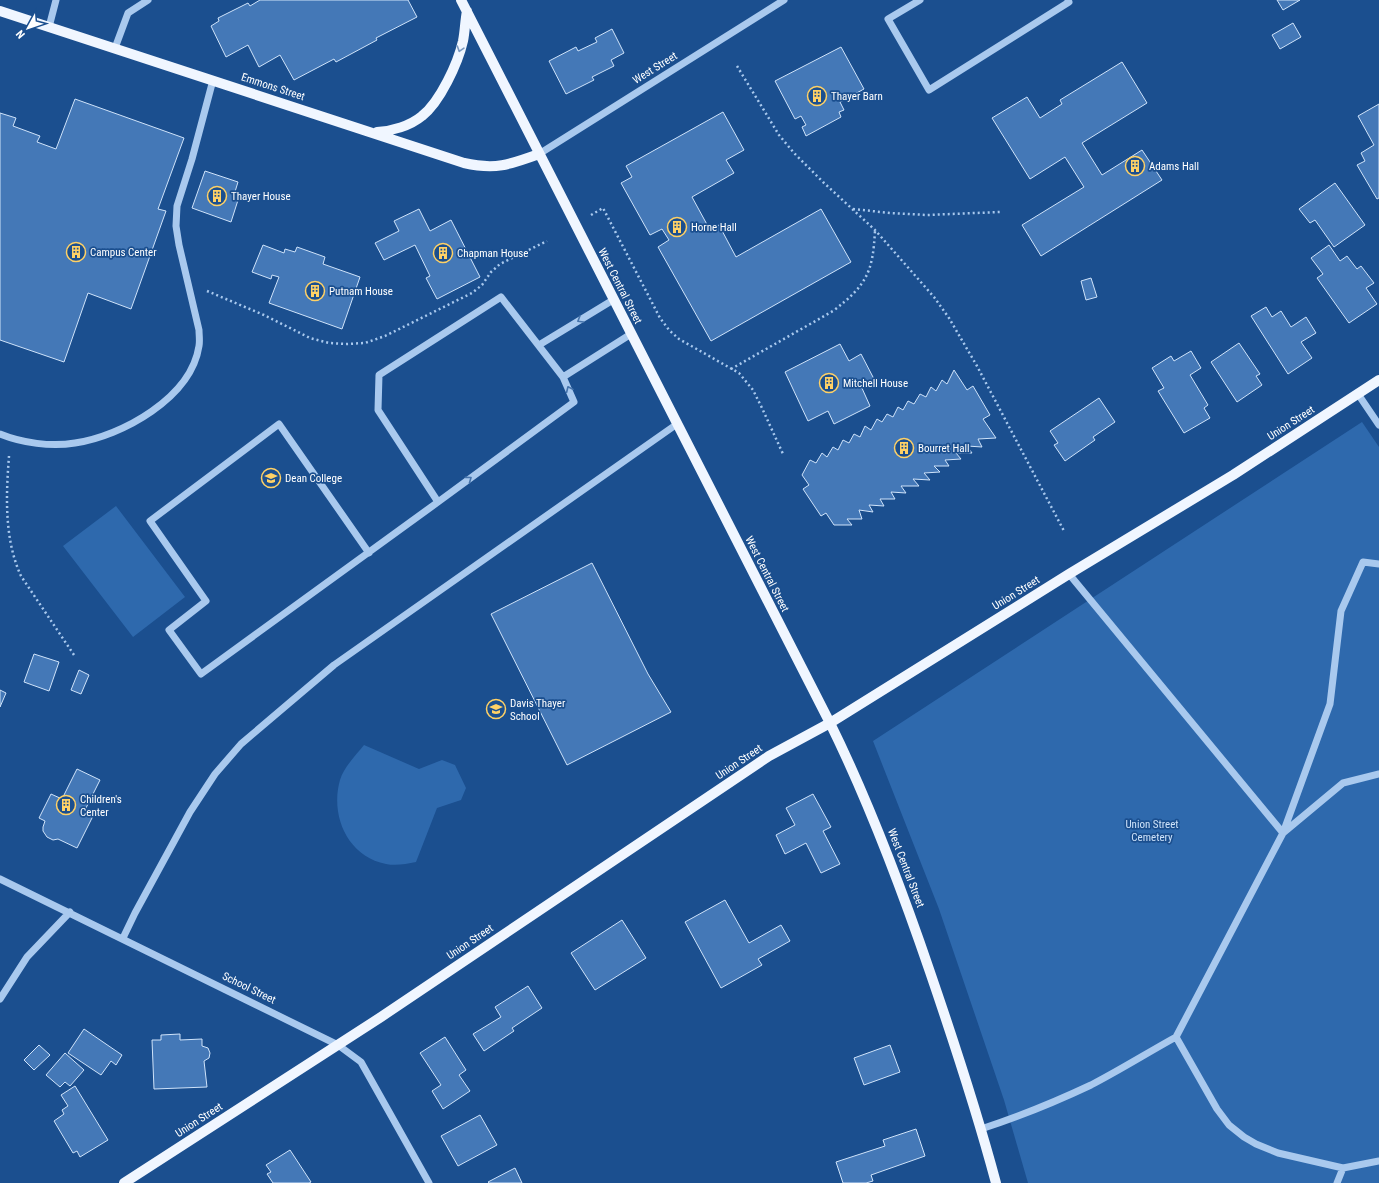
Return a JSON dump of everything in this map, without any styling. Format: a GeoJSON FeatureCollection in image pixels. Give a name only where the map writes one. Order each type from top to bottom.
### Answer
{"type":"FeatureCollection","features":[{"type":"Feature","properties":{"kind":"main road","name":"West Central Street"},"geometry":{"type":"LineString","coordinates":[[461,0],[830,723],[862,791],[900,884],[966,1076],[996,1183]]}},
{"type":"Feature","properties":{"kind":"main road","name":"Emmons Street"},"geometry":{"type":"LineString","coordinates":[[0,11],[464,163],[481,167],[495,167],[510,164],[539,154]]}},
{"type":"Feature","properties":{"kind":"main road"},"geometry":{"type":"LineString","coordinates":[[370,132],[388,132],[397,129],[422,116],[434,104],[449,79],[457,59],[463,42],[467,11]]}},
{"type":"Feature","properties":{"kind":"main road","name":"Union Street"},"geometry":{"type":"LineString","coordinates":[[124,1183],[381,1017],[769,756],[830,723],[1069,574],[1233,475],[1379,380]]}},
{"type":"Feature","properties":{"kind":"street"},"geometry":{"type":"LineString","coordinates":[[49,27],[56,0]]}},
{"type":"Feature","properties":{"kind":"street"},"geometry":{"type":"LineString","coordinates":[[115,48],[128,13],[148,0]]}},
{"type":"Feature","properties":{"kind":"street","name":"West Street"},"geometry":{"type":"LineString","coordinates":[[539,154],[784,0]]}},
{"type":"Feature","properties":{"kind":"street"},"geometry":{"type":"LineString","coordinates":[[920,0],[888,19],[929,90],[1069,2],[1068,0]]}},
{"type":"Feature","properties":{"kind":"street"},"geometry":{"type":"LineString","coordinates":[[0,434],[30,443],[74,444],[108,435],[138,420],[164,402],[184,381],[195,362],[200,345],[199,330],[178,245],[176,226],[177,206],[192,159],[213,80]]}},
{"type":"Feature","properties":{"kind":"street"},"geometry":{"type":"LineString","coordinates":[[369,553],[279,424],[150,521],[206,601],[169,630],[201,674],[369,553],[574,402],[563,376],[501,297],[379,376],[378,410],[438,502]]}},
{"type":"Feature","properties":{"kind":"street"},"geometry":{"type":"LineString","coordinates":[[539,345],[613,300]]}},
{"type":"Feature","properties":{"kind":"street"},"geometry":{"type":"LineString","coordinates":[[563,376],[631,334]]}},
{"type":"Feature","properties":{"kind":"street"},"geometry":{"type":"LineString","coordinates":[[1358,394],[1379,425]]}},
{"type":"Feature","properties":{"kind":"street"},"geometry":{"type":"LineString","coordinates":[[123,938],[190,812],[215,774],[241,744],[334,665],[677,424]]}},
{"type":"Feature","properties":{"kind":"street"},"geometry":{"type":"LineString","coordinates":[[980,1129],[1016,1117],[1092,1084],[1176,1037],[1283,833],[1330,704],[1341,611],[1362,562],[1379,564]]}},
{"type":"Feature","properties":{"kind":"street"},"geometry":{"type":"LineString","coordinates":[[1069,574],[1283,833]]}},
{"type":"Feature","properties":{"kind":"street"},"geometry":{"type":"LineString","coordinates":[[1283,833],[1343,783],[1379,774]]}},
{"type":"Feature","properties":{"kind":"street","name":"School Street"},"geometry":{"type":"LineString","coordinates":[[0,879],[123,938],[338,1045],[361,1062],[429,1183]]}},
{"type":"Feature","properties":{"kind":"street"},"geometry":{"type":"LineString","coordinates":[[0,999],[27,957],[70,912]]}},
{"type":"Feature","properties":{"kind":"street"},"geometry":{"type":"LineString","coordinates":[[1176,1037],[1217,1109],[1229,1124],[1244,1137],[1256,1144],[1278,1153],[1343,1168],[1379,1160]]}},
{"type":"Feature","properties":{"kind":"street"},"geometry":{"type":"LineString","coordinates":[[1337,1183],[1343,1168]]}},
{"type":"Feature","properties":{"kind":"path"},"geometry":{"type":"LineString","coordinates":[[737,66],[779,135],[794,153],[875,230],[934,297],[949,318],[977,366],[1064,531]]}},
{"type":"Feature","properties":{"kind":"path"},"geometry":{"type":"LineString","coordinates":[[591,215],[603,208],[660,318],[669,330],[679,339],[739,373],[753,390],[783,454]]}},
{"type":"Feature","properties":{"kind":"path"},"geometry":{"type":"LineString","coordinates":[[853,209],[927,215],[1000,212]]}},
{"type":"Feature","properties":{"kind":"path"},"geometry":{"type":"LineString","coordinates":[[731,369],[833,311],[847,300],[858,289],[867,274],[874,253],[875,230]]}},
{"type":"Feature","properties":{"kind":"path"},"geometry":{"type":"LineString","coordinates":[[187,283],[264,316],[310,338],[329,343],[365,343],[385,336],[472,293],[482,285],[490,272],[500,264],[547,240]]}},
{"type":"Feature","properties":{"kind":"path"},"geometry":{"type":"LineString","coordinates":[[10,438],[7,482],[8,520],[11,547],[16,566],[74,655]]}},
{"type":"Feature","properties":{"kind":"green space","name":"Union Street Cemetery"},"geometry":{"type":"Polygon","coordinates":[[[1362,422],[1379,447],[1379,1183],[1028,1183],[1004,1100],[939,909],[873,741],[1362,422]]]}},
{"type":"Feature","properties":{"kind":"green space"},"geometry":{"type":"Polygon","coordinates":[[[116,506],[185,597],[133,637],[63,546],[116,506]]]}},
{"type":"Feature","properties":{"kind":"green space"},"geometry":{"type":"Polygon","coordinates":[[[364,745],[419,769],[442,760],[455,765],[466,788],[461,800],[437,808],[416,862],[394,865],[372,860],[352,843],[345,832],[337,807],[340,780],[347,766],[364,745]]]}},
{"type":"Feature","properties":{"kind":"building"},"geometry":{"type":"Polygon","coordinates":[[[260,0],[408,0],[417,17],[376,38],[377,40],[336,62],[334,59],[294,80],[280,55],[259,67],[248,45],[226,57],[211,26],[219,21],[218,18],[248,3],[250,6],[260,0]]]}},
{"type":"Feature","properties":{"kind":"building"},"geometry":{"type":"Polygon","coordinates":[[[1277,0],[1300,0],[1283,10],[1277,0]]]}},
{"type":"Feature","properties":{"kind":"building"},"geometry":{"type":"Polygon","coordinates":[[[1293,23],[1301,37],[1280,49],[1272,35],[1293,23]]]}},
{"type":"Feature","properties":{"kind":"building"},"geometry":{"type":"Polygon","coordinates":[[[612,29],[624,53],[611,60],[614,66],[592,77],[594,80],[566,94],[549,61],[576,47],[578,51],[597,42],[595,38],[612,29]]]}},
{"type":"Feature","properties":{"kind":"building","name":"Thayer Barn"},"geometry":{"type":"Polygon","coordinates":[[[841,47],[864,89],[840,102],[844,110],[839,112],[841,117],[806,136],[802,127],[806,125],[801,116],[795,119],[775,81],[841,47]]]}},
{"type":"Feature","properties":{"kind":"building","name":"Adams Hall"},"geometry":{"type":"Polygon","coordinates":[[[1122,62],[1147,103],[1082,143],[1102,175],[1142,150],[1162,180],[1041,256],[1022,225],[1084,187],[1065,157],[1030,179],[992,118],[1027,97],[1040,118],[1062,104],[1060,100],[1122,62]]]}},
{"type":"Feature","properties":{"kind":"building","name":"Campus Center"},"geometry":{"type":"Polygon","coordinates":[[[75,99],[184,138],[158,209],[166,211],[131,309],[88,293],[64,362],[0,340],[0,113],[16,118],[13,126],[40,136],[37,142],[56,149],[75,99]]]}},
{"type":"Feature","properties":{"kind":"building"},"geometry":{"type":"Polygon","coordinates":[[[1379,104],[1379,198],[1377,199],[1357,165],[1365,161],[1361,153],[1374,145],[1358,116],[1379,104]]]}},
{"type":"Feature","properties":{"kind":"building","name":"Horne Hall"},"geometry":{"type":"Polygon","coordinates":[[[723,112],[744,150],[726,160],[734,173],[692,197],[710,230],[719,225],[736,257],[821,209],[851,262],[711,341],[658,247],[669,240],[662,229],[650,235],[621,183],[632,177],[626,166],[723,112]]]}},
{"type":"Feature","properties":{"kind":"building","name":"Thayer House"},"geometry":{"type":"Polygon","coordinates":[[[205,171],[238,182],[234,195],[239,197],[231,222],[192,208],[205,171]]]}},
{"type":"Feature","properties":{"kind":"building"},"geometry":{"type":"Polygon","coordinates":[[[1335,183],[1365,225],[1334,247],[1315,220],[1310,223],[1299,209],[1335,183]]]}},
{"type":"Feature","properties":{"kind":"building","name":"Chapman House"},"geometry":{"type":"Polygon","coordinates":[[[419,209],[430,231],[451,220],[480,277],[437,299],[426,278],[430,276],[415,245],[384,260],[375,243],[399,231],[394,221],[419,209]]]}},
{"type":"Feature","properties":{"kind":"building","name":"Putnam House"},"geometry":{"type":"Polygon","coordinates":[[[263,245],[284,253],[285,249],[295,252],[297,247],[325,257],[323,264],[360,277],[342,329],[269,303],[279,277],[272,275],[271,279],[252,272],[263,245]]]}},
{"type":"Feature","properties":{"kind":"building"},"geometry":{"type":"Polygon","coordinates":[[[1329,245],[1340,261],[1347,256],[1357,269],[1361,266],[1374,283],[1366,288],[1377,304],[1349,323],[1317,278],[1323,274],[1311,258],[1329,245]]]}},
{"type":"Feature","properties":{"kind":"building"},"geometry":{"type":"Polygon","coordinates":[[[1091,278],[1097,297],[1086,300],[1081,281],[1091,278]]]}},
{"type":"Feature","properties":{"kind":"building"},"geometry":{"type":"Polygon","coordinates":[[[1266,307],[1272,317],[1281,311],[1291,327],[1306,317],[1316,333],[1301,342],[1312,358],[1288,374],[1251,316],[1266,307]]]}},
{"type":"Feature","properties":{"kind":"building"},"geometry":{"type":"Polygon","coordinates":[[[1239,343],[1260,374],[1256,376],[1262,385],[1237,402],[1211,362],[1239,343]]]}},
{"type":"Feature","properties":{"kind":"building","name":"Mitchell House"},"geometry":{"type":"Polygon","coordinates":[[[840,344],[849,361],[861,354],[874,379],[861,386],[870,406],[834,424],[828,411],[808,421],[785,372],[840,344]]]}},
{"type":"Feature","properties":{"kind":"building"},"geometry":{"type":"Polygon","coordinates":[[[1191,351],[1201,368],[1190,375],[1208,405],[1204,408],[1210,418],[1184,433],[1158,391],[1164,388],[1152,368],[1171,356],[1174,361],[1191,351]]]}},
{"type":"Feature","properties":{"kind":"building","name":"Bourret Hall"},"geometry":{"type":"Polygon","coordinates":[[[954,370],[967,390],[973,386],[990,415],[983,419],[996,438],[978,439],[982,447],[967,446],[972,453],[956,453],[961,459],[945,460],[949,466],[934,466],[940,472],[924,473],[930,480],[913,479],[919,486],[901,486],[906,493],[891,492],[895,499],[880,499],[884,506],[869,505],[873,512],[859,510],[862,519],[847,519],[852,525],[834,525],[826,513],[821,516],[803,489],[809,485],[802,475],[810,460],[816,463],[822,453],[827,457],[833,447],[838,450],[843,440],[849,443],[854,434],[860,437],[865,426],[871,430],[877,419],[882,422],[887,414],[893,417],[898,407],[903,410],[908,401],[914,404],[920,394],[926,397],[931,387],[936,391],[942,380],[947,384],[954,370]]]}},
{"type":"Feature","properties":{"kind":"building"},"geometry":{"type":"Polygon","coordinates":[[[1099,398],[1115,422],[1093,437],[1095,440],[1065,461],[1054,445],[1058,443],[1050,431],[1099,398]]]}},
{"type":"Feature","properties":{"kind":"building"},"geometry":{"type":"Polygon","coordinates":[[[592,563],[648,674],[671,712],[567,765],[491,614],[592,563]]]}},
{"type":"Feature","properties":{"kind":"building"},"geometry":{"type":"Polygon","coordinates":[[[34,654],[59,662],[49,691],[24,682],[34,654]]]}},
{"type":"Feature","properties":{"kind":"building"},"geometry":{"type":"Polygon","coordinates":[[[79,670],[89,675],[81,694],[71,690],[79,670]]]}},
{"type":"Feature","properties":{"kind":"building"},"geometry":{"type":"Polygon","coordinates":[[[0,690],[6,693],[0,707],[0,690]]]}},
{"type":"Feature","properties":{"kind":"building","name":"Children's Center"},"geometry":{"type":"Polygon","coordinates":[[[77,769],[100,780],[84,812],[93,816],[77,848],[58,839],[53,840],[47,837],[43,831],[45,821],[39,818],[51,794],[62,799],[77,769]]]}},
{"type":"Feature","properties":{"kind":"building"},"geometry":{"type":"Polygon","coordinates":[[[813,794],[831,827],[823,831],[840,864],[821,873],[806,843],[785,854],[776,835],[795,825],[786,808],[813,794]]]}},
{"type":"Feature","properties":{"kind":"building"},"geometry":{"type":"Polygon","coordinates":[[[725,900],[749,943],[781,925],[790,941],[758,959],[762,965],[721,988],[685,922],[725,900]]]}},
{"type":"Feature","properties":{"kind":"building"},"geometry":{"type":"Polygon","coordinates":[[[622,920],[646,958],[595,990],[571,953],[622,920]]]}},
{"type":"Feature","properties":{"kind":"building"},"geometry":{"type":"Polygon","coordinates":[[[528,986],[542,1008],[512,1028],[514,1031],[484,1051],[473,1034],[501,1017],[495,1007],[528,986]]]}},
{"type":"Feature","properties":{"kind":"building"},"geometry":{"type":"Polygon","coordinates":[[[84,1029],[122,1055],[116,1065],[111,1061],[101,1075],[68,1053],[84,1029]]]}},
{"type":"Feature","properties":{"kind":"building"},"geometry":{"type":"Polygon","coordinates":[[[180,1034],[180,1040],[202,1039],[202,1046],[208,1048],[210,1053],[209,1058],[204,1061],[207,1087],[154,1089],[152,1040],[161,1040],[161,1035],[180,1034]]]}},
{"type":"Feature","properties":{"kind":"building"},"geometry":{"type":"Polygon","coordinates":[[[445,1037],[466,1070],[459,1075],[470,1091],[443,1109],[432,1091],[441,1085],[420,1053],[445,1037]]]}},
{"type":"Feature","properties":{"kind":"building"},"geometry":{"type":"Polygon","coordinates":[[[39,1045],[50,1055],[34,1070],[24,1060],[39,1045]]]}},
{"type":"Feature","properties":{"kind":"building"},"geometry":{"type":"Polygon","coordinates":[[[890,1045],[900,1072],[864,1085],[854,1058],[890,1045]]]}},
{"type":"Feature","properties":{"kind":"building"},"geometry":{"type":"Polygon","coordinates":[[[65,1053],[84,1070],[70,1086],[65,1082],[60,1087],[46,1075],[65,1053]]]}},
{"type":"Feature","properties":{"kind":"building"},"geometry":{"type":"Polygon","coordinates":[[[75,1086],[108,1140],[80,1157],[77,1151],[73,1153],[54,1121],[64,1114],[62,1110],[68,1106],[61,1095],[75,1086]]]}},
{"type":"Feature","properties":{"kind":"building"},"geometry":{"type":"Polygon","coordinates":[[[480,1115],[497,1145],[458,1166],[441,1136],[480,1115]]]}},
{"type":"Feature","properties":{"kind":"building"},"geometry":{"type":"Polygon","coordinates":[[[916,1129],[925,1156],[871,1175],[873,1181],[866,1183],[843,1183],[836,1162],[885,1146],[883,1140],[916,1129]]]}},
{"type":"Feature","properties":{"kind":"building"},"geometry":{"type":"Polygon","coordinates":[[[290,1150],[311,1182],[273,1183],[267,1174],[271,1172],[266,1165],[290,1150]]]}},
{"type":"Feature","properties":{"kind":"building"},"geometry":{"type":"Polygon","coordinates":[[[515,1168],[522,1183],[488,1182],[515,1168]]]}},
{"type":"Feature","properties":{"kind":"place","name":"Thayer Barn"},"geometry":{"type":"Point","coordinates":[817,96]}},
{"type":"Feature","properties":{"kind":"place","name":"Adams Hall"},"geometry":{"type":"Point","coordinates":[1135,166]}},
{"type":"Feature","properties":{"kind":"place","name":"Thayer House"},"geometry":{"type":"Point","coordinates":[217,196]}},
{"type":"Feature","properties":{"kind":"place","name":"Horne Hall"},"geometry":{"type":"Point","coordinates":[677,227]}},
{"type":"Feature","properties":{"kind":"place","name":"Campus Center"},"geometry":{"type":"Point","coordinates":[76,252]}},
{"type":"Feature","properties":{"kind":"place","name":"Chapman House"},"geometry":{"type":"Point","coordinates":[443,253]}},
{"type":"Feature","properties":{"kind":"place","name":"Putnam House"},"geometry":{"type":"Point","coordinates":[315,291]}},
{"type":"Feature","properties":{"kind":"place","name":"Mitchell House"},"geometry":{"type":"Point","coordinates":[829,383]}},
{"type":"Feature","properties":{"kind":"place","name":"Bourret Hall"},"geometry":{"type":"Point","coordinates":[904,448]}},
{"type":"Feature","properties":{"kind":"place","name":"Dean College"},"geometry":{"type":"Point","coordinates":[271,478]}},
{"type":"Feature","properties":{"kind":"place","name":"Davis Thayer School"},"geometry":{"type":"Point","coordinates":[496,709]}},
{"type":"Feature","properties":{"kind":"place","name":"Children's Center"},"geometry":{"type":"Point","coordinates":[66,805]}}]}
